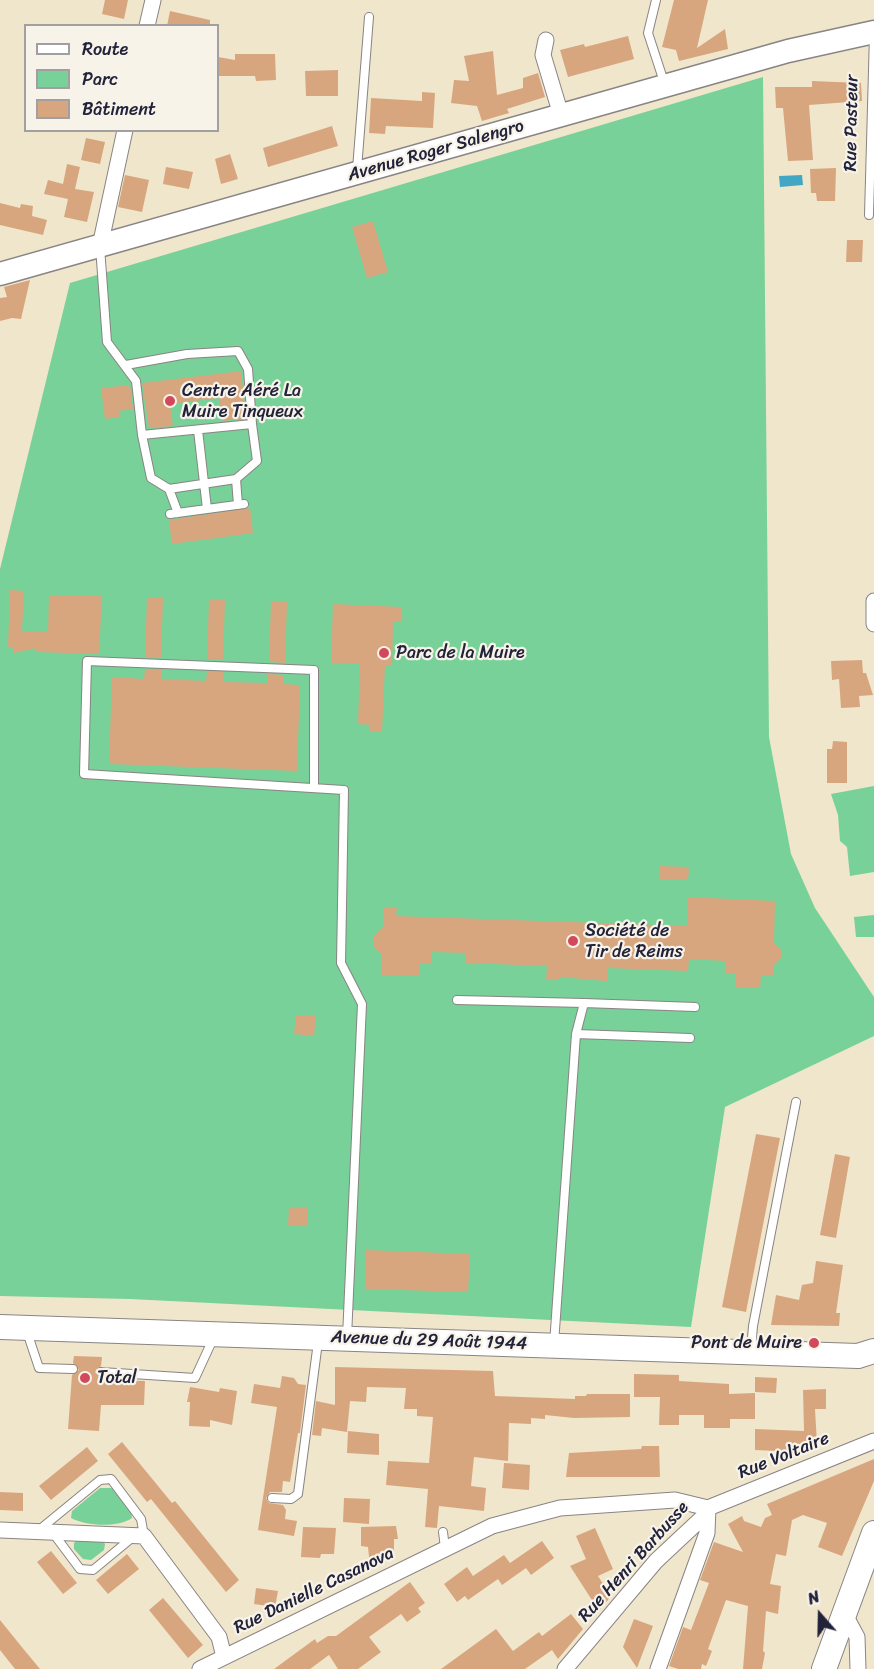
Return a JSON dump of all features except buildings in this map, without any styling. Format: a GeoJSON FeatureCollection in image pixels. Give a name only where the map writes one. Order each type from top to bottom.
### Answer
{"type":"FeatureCollection","features":[{"type":"Feature","properties":{"kind":"main road","name":"Avenue du 29 Août 1944"},"geometry":{"type":"LineString","coordinates":[[0,1327],[869,1358]]}},
{"type":"Feature","properties":{"kind":"main road"},"geometry":{"type":"LineString","coordinates":[[824,1669],[874,1533]]}},
{"type":"Feature","properties":{"kind":"street"},"geometry":{"type":"LineString","coordinates":[[147,24],[153,0]]}},
{"type":"Feature","properties":{"kind":"street","name":"Avenue Roger Salengro"},"geometry":{"type":"LineString","coordinates":[[0,274],[788,51],[874,32]]}},
{"type":"Feature","properties":{"kind":"street"},"geometry":{"type":"LineString","coordinates":[[546,40],[543,55],[561,115]]}},
{"type":"Feature","properties":{"kind":"street"},"geometry":{"type":"LineString","coordinates":[[100,246],[125,132]]}},
{"type":"Feature","properties":{"kind":"street"},"geometry":{"type":"LineString","coordinates":[[874,601],[874,624]]}},
{"type":"Feature","properties":{"kind":"street","name":"Rue Voltaire"},"geometry":{"type":"LineString","coordinates":[[708,1508],[874,1441]]}},
{"type":"Feature","properties":{"kind":"street","name":"Rue Danielle Casanova"},"geometry":{"type":"LineString","coordinates":[[200,1669],[492,1526],[560,1508],[675,1500],[708,1508]]}},
{"type":"Feature","properties":{"kind":"street"},"geometry":{"type":"LineString","coordinates":[[658,1669],[707,1533],[708,1508]]}},
{"type":"Feature","properties":{"kind":"street","name":"Rue Henri Barbusse"},"geometry":{"type":"LineString","coordinates":[[565,1669],[645,1574],[702,1518],[708,1508]]}},
{"type":"Feature","properties":{"kind":"street"},"geometry":{"type":"LineString","coordinates":[[2,1531],[140,1535],[219,1637],[224,1657]]}},
{"type":"Feature","properties":{"kind":"street"},"geometry":{"type":"LineString","coordinates":[[844,1613],[857,1637],[858,1669]]}},
{"type":"Feature","properties":{"kind":"lane"},"geometry":{"type":"LineString","coordinates":[[656,0],[648,33],[665,86]]}},
{"type":"Feature","properties":{"kind":"lane"},"geometry":{"type":"LineString","coordinates":[[357,173],[369,17]]}},
{"type":"Feature","properties":{"kind":"lane","name":"Rue Pasteur"},"geometry":{"type":"LineString","coordinates":[[869,215],[872,183],[874,32]]}},
{"type":"Feature","properties":{"kind":"lane"},"geometry":{"type":"LineString","coordinates":[[100,246],[107,342],[136,381],[141,435],[151,478],[169,489],[236,479],[257,461],[248,369],[238,351],[187,354],[126,365]]}},
{"type":"Feature","properties":{"kind":"lane"},"geometry":{"type":"LineString","coordinates":[[141,435],[252,424]]}},
{"type":"Feature","properties":{"kind":"lane"},"geometry":{"type":"LineString","coordinates":[[198,430],[206,483],[207,509]]}},
{"type":"Feature","properties":{"kind":"lane"},"geometry":{"type":"LineString","coordinates":[[169,489],[174,514],[241,505],[236,479]]}},
{"type":"Feature","properties":{"kind":"lane"},"geometry":{"type":"LineString","coordinates":[[314,788],[314,670],[87,661],[84,774],[344,790],[341,963],[362,1004],[346,1338]]}},
{"type":"Feature","properties":{"kind":"lane"},"geometry":{"type":"LineString","coordinates":[[457,999],[695,1007]]}},
{"type":"Feature","properties":{"kind":"lane"},"geometry":{"type":"LineString","coordinates":[[554,1345],[576,1034],[584,1003]]}},
{"type":"Feature","properties":{"kind":"lane"},"geometry":{"type":"LineString","coordinates":[[576,1034],[690,1038]]}},
{"type":"Feature","properties":{"kind":"lane"},"geometry":{"type":"LineString","coordinates":[[750,1352],[796,1102]]}},
{"type":"Feature","properties":{"kind":"lane"},"geometry":{"type":"LineString","coordinates":[[25,1327],[39,1368],[73,1369]]}},
{"type":"Feature","properties":{"kind":"lane"},"geometry":{"type":"LineString","coordinates":[[101,1372],[195,1378],[215,1334]]}},
{"type":"Feature","properties":{"kind":"lane"},"geometry":{"type":"LineString","coordinates":[[272,1498],[291,1499],[298,1494],[318,1337]]}},
{"type":"Feature","properties":{"kind":"lane"},"geometry":{"type":"LineString","coordinates":[[107,1478],[111,1479],[141,1519],[140,1535],[87,1572],[80,1569],[45,1532],[100,1480],[107,1478]]}},
{"type":"Feature","properties":{"kind":"lane"},"geometry":{"type":"LineString","coordinates":[[443,1532],[445,1548]]}},
{"type":"Feature","properties":{"kind":"green space","name":"Parc de la Muire"},"geometry":{"type":"Polygon","coordinates":[[[763,77],[769,737],[791,854],[815,908],[874,997],[874,1036],[725,1107],[691,1327],[130,1299],[0,1296],[0,569],[70,283],[763,77]]]}},
{"type":"Feature","properties":{"kind":"green space"},"geometry":{"type":"Polygon","coordinates":[[[874,786],[874,872],[850,876],[847,847],[840,841],[838,815],[831,794],[874,786]]]}},
{"type":"Feature","properties":{"kind":"green space"},"geometry":{"type":"Polygon","coordinates":[[[874,915],[874,937],[856,937],[854,917],[874,915]]]}},
{"type":"Feature","properties":{"kind":"green space"},"geometry":{"type":"Polygon","coordinates":[[[100,1488],[113,1488],[131,1510],[132,1518],[111,1525],[102,1525],[71,1518],[72,1511],[100,1488]]]}},
{"type":"Feature","properties":{"kind":"green space"},"geometry":{"type":"Polygon","coordinates":[[[79,1539],[101,1539],[105,1544],[104,1550],[91,1560],[83,1559],[74,1549],[74,1543],[79,1539]]]}},
{"type":"Feature","properties":{"kind":"water"},"geometry":{"type":"Polygon","coordinates":[[[802,175],[803,185],[780,187],[779,176],[802,175]]]}},
{"type":"Feature","properties":{"kind":"place","name":"Centre Aéré La Muire Tinqueux"},"geometry":{"type":"Point","coordinates":[170,401]}},
{"type":"Feature","properties":{"kind":"place","name":"Parc de la Muire"},"geometry":{"type":"Point","coordinates":[384,653]}},
{"type":"Feature","properties":{"kind":"place","name":"Société de Tir de Reims"},"geometry":{"type":"Point","coordinates":[573,941]}},
{"type":"Feature","properties":{"kind":"place","name":"Pont de Muire"},"geometry":{"type":"Point","coordinates":[814,1343]}},
{"type":"Feature","properties":{"kind":"place","name":"Total"},"geometry":{"type":"Point","coordinates":[85,1378]}}]}
